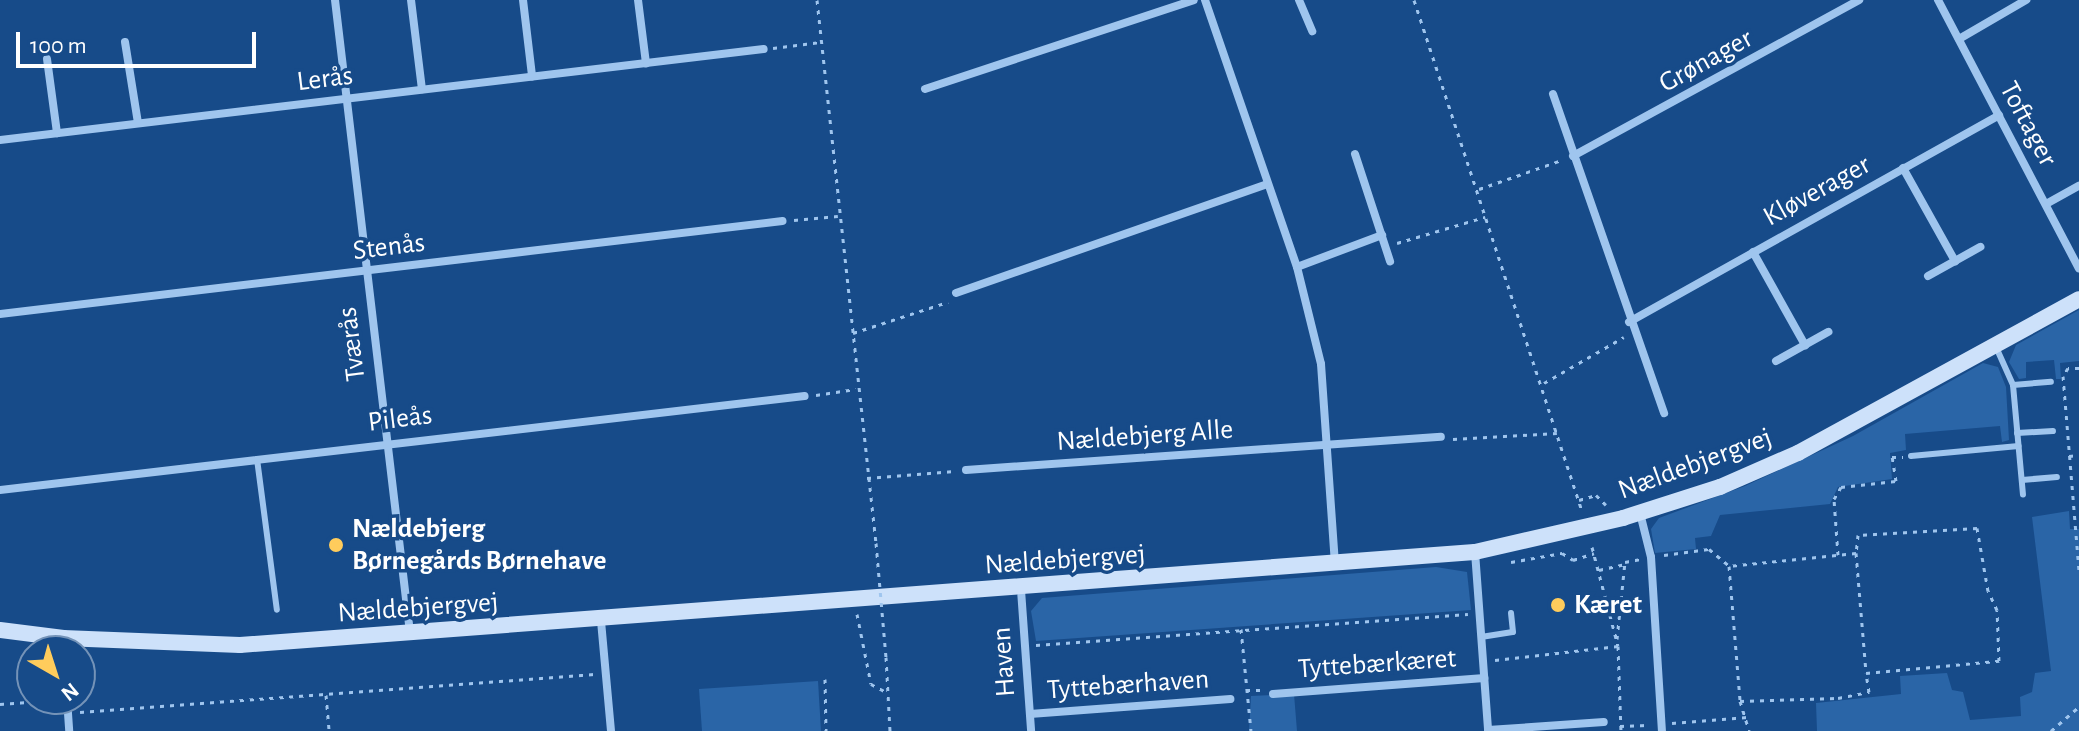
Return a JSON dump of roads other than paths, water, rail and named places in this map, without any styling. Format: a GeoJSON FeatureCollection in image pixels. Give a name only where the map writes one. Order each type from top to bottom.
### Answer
{"type":"FeatureCollection","features":[{"type":"Feature","properties":{"kind":"street","name":"Tværås"},"geometry":{"type":"LineString","coordinates":[[335,0],[410,634]]}},
{"type":"Feature","properties":{"kind":"street"},"geometry":{"type":"LineString","coordinates":[[411,0],[422,89]]}},
{"type":"Feature","properties":{"kind":"street"},"geometry":{"type":"LineString","coordinates":[[523,0],[532,76]]}},
{"type":"Feature","properties":{"kind":"street"},"geometry":{"type":"LineString","coordinates":[[638,0],[646,63]]}},
{"type":"Feature","properties":{"kind":"street"},"geometry":{"type":"LineString","coordinates":[[925,89],[1194,0]]}},
{"type":"Feature","properties":{"kind":"street"},"geometry":{"type":"LineString","coordinates":[[1205,0],[1297,267],[1321,364],[1335,567]]}},
{"type":"Feature","properties":{"kind":"street"},"geometry":{"type":"LineString","coordinates":[[1299,0],[1312,31]]}},
{"type":"Feature","properties":{"kind":"street","name":"Grønager"},"geometry":{"type":"LineString","coordinates":[[1573,156],[1859,0]]}},
{"type":"Feature","properties":{"kind":"street","name":"Toftager"},"geometry":{"type":"LineString","coordinates":[[1938,0],[2079,268]]}},
{"type":"Feature","properties":{"kind":"street"},"geometry":{"type":"LineString","coordinates":[[1959,39],[2026,0]]}},
{"type":"Feature","properties":{"kind":"street"},"geometry":{"type":"LineString","coordinates":[[125,42],[138,123]]}},
{"type":"Feature","properties":{"kind":"street","name":"Lerås"},"geometry":{"type":"LineString","coordinates":[[0,140],[764,49]]}},
{"type":"Feature","properties":{"kind":"street"},"geometry":{"type":"LineString","coordinates":[[47,59],[57,133]]}},
{"type":"Feature","properties":{"kind":"street"},"geometry":{"type":"LineString","coordinates":[[1553,94],[1632,332],[1664,413]]}},
{"type":"Feature","properties":{"kind":"street","name":"Kløverager"},"geometry":{"type":"LineString","coordinates":[[1629,322],[1999,115]]}},
{"type":"Feature","properties":{"kind":"street"},"geometry":{"type":"LineString","coordinates":[[1355,154],[1390,261]]}},
{"type":"Feature","properties":{"kind":"street","name":"Kløverager"},"geometry":{"type":"LineString","coordinates":[[1903,168],[1955,261]]}},
{"type":"Feature","properties":{"kind":"street"},"geometry":{"type":"LineString","coordinates":[[956,293],[1268,184]]}},
{"type":"Feature","properties":{"kind":"street"},"geometry":{"type":"LineString","coordinates":[[2046,204],[2079,186]]}},
{"type":"Feature","properties":{"kind":"street","name":"Stenås"},"geometry":{"type":"LineString","coordinates":[[0,314],[782,221]]}},
{"type":"Feature","properties":{"kind":"street"},"geometry":{"type":"LineString","coordinates":[[1297,267],[1382,235]]}},
{"type":"Feature","properties":{"kind":"street"},"geometry":{"type":"LineString","coordinates":[[1928,276],[1980,247]]}},
{"type":"Feature","properties":{"kind":"street","name":"Kløverager"},"geometry":{"type":"LineString","coordinates":[[1753,252],[1805,345]]}},
{"type":"Feature","properties":{"kind":"street","name":"Nældebjergvej"},"geometry":{"type":"LineString","coordinates":[[96,645],[240,645],[410,634],[1335,567],[1475,552],[1640,513],[1798,453],[2079,299]]}},
{"type":"Feature","properties":{"kind":"street"},"geometry":{"type":"LineString","coordinates":[[1776,361],[1828,332]]}},
{"type":"Feature","properties":{"kind":"street","name":"Pileås"},"geometry":{"type":"LineString","coordinates":[[0,490],[386,442],[805,396]]}},
{"type":"Feature","properties":{"kind":"street","name":"Nældebjerg Alle"},"geometry":{"type":"LineString","coordinates":[[966,470],[1441,437]]}},
{"type":"Feature","properties":{"kind":"street"},"geometry":{"type":"LineString","coordinates":[[1640,513],[1651,557],[1661,728]]}},
{"type":"Feature","properties":{"kind":"street"},"geometry":{"type":"LineString","coordinates":[[1475,552],[1488,730],[1604,722]]}},
{"type":"Feature","properties":{"kind":"street","name":"Haven"},"geometry":{"type":"LineString","coordinates":[[1021,590],[1031,731]]}},
{"type":"Feature","properties":{"kind":"street"},"geometry":{"type":"LineString","coordinates":[[601,621],[611,731]]}},
{"type":"Feature","properties":{"kind":"street","name":"Nældebjergvej"},"geometry":{"type":"LineString","coordinates":[[0,630],[21,635]]}},
{"type":"Feature","properties":{"kind":"street","name":"Tyttebærkæret"},"geometry":{"type":"LineString","coordinates":[[1273,694],[1484,678]]}},
{"type":"Feature","properties":{"kind":"street","name":"Tyttebærhaven"},"geometry":{"type":"LineString","coordinates":[[1030,714],[1230,699]]}},
{"type":"Feature","properties":{"kind":"lane"},"geometry":{"type":"LineString","coordinates":[[1996,346],[2013,385],[2023,495]]}},
{"type":"Feature","properties":{"kind":"lane"},"geometry":{"type":"LineString","coordinates":[[2013,385],[2051,382]]}},
{"type":"Feature","properties":{"kind":"lane"},"geometry":{"type":"LineString","coordinates":[[2017,433],[2053,431]]}},
{"type":"Feature","properties":{"kind":"lane"},"geometry":{"type":"LineString","coordinates":[[1911,456],[2019,446]]}},
{"type":"Feature","properties":{"kind":"lane"},"geometry":{"type":"LineString","coordinates":[[256,459],[277,610]]}},
{"type":"Feature","properties":{"kind":"lane"},"geometry":{"type":"LineString","coordinates":[[2022,480],[2057,477]]}},
{"type":"Feature","properties":{"kind":"lane"},"geometry":{"type":"LineString","coordinates":[[1481,637],[1513,632],[1511,613]]}},
{"type":"Feature","properties":{"kind":"place","name":"Nældebjerg Børnegårds Børnehave"},"geometry":{"type":"Point","coordinates":[336,545]}},
{"type":"Feature","properties":{"kind":"place","name":"Kæret"},"geometry":{"type":"Point","coordinates":[1558,605]}}]}
